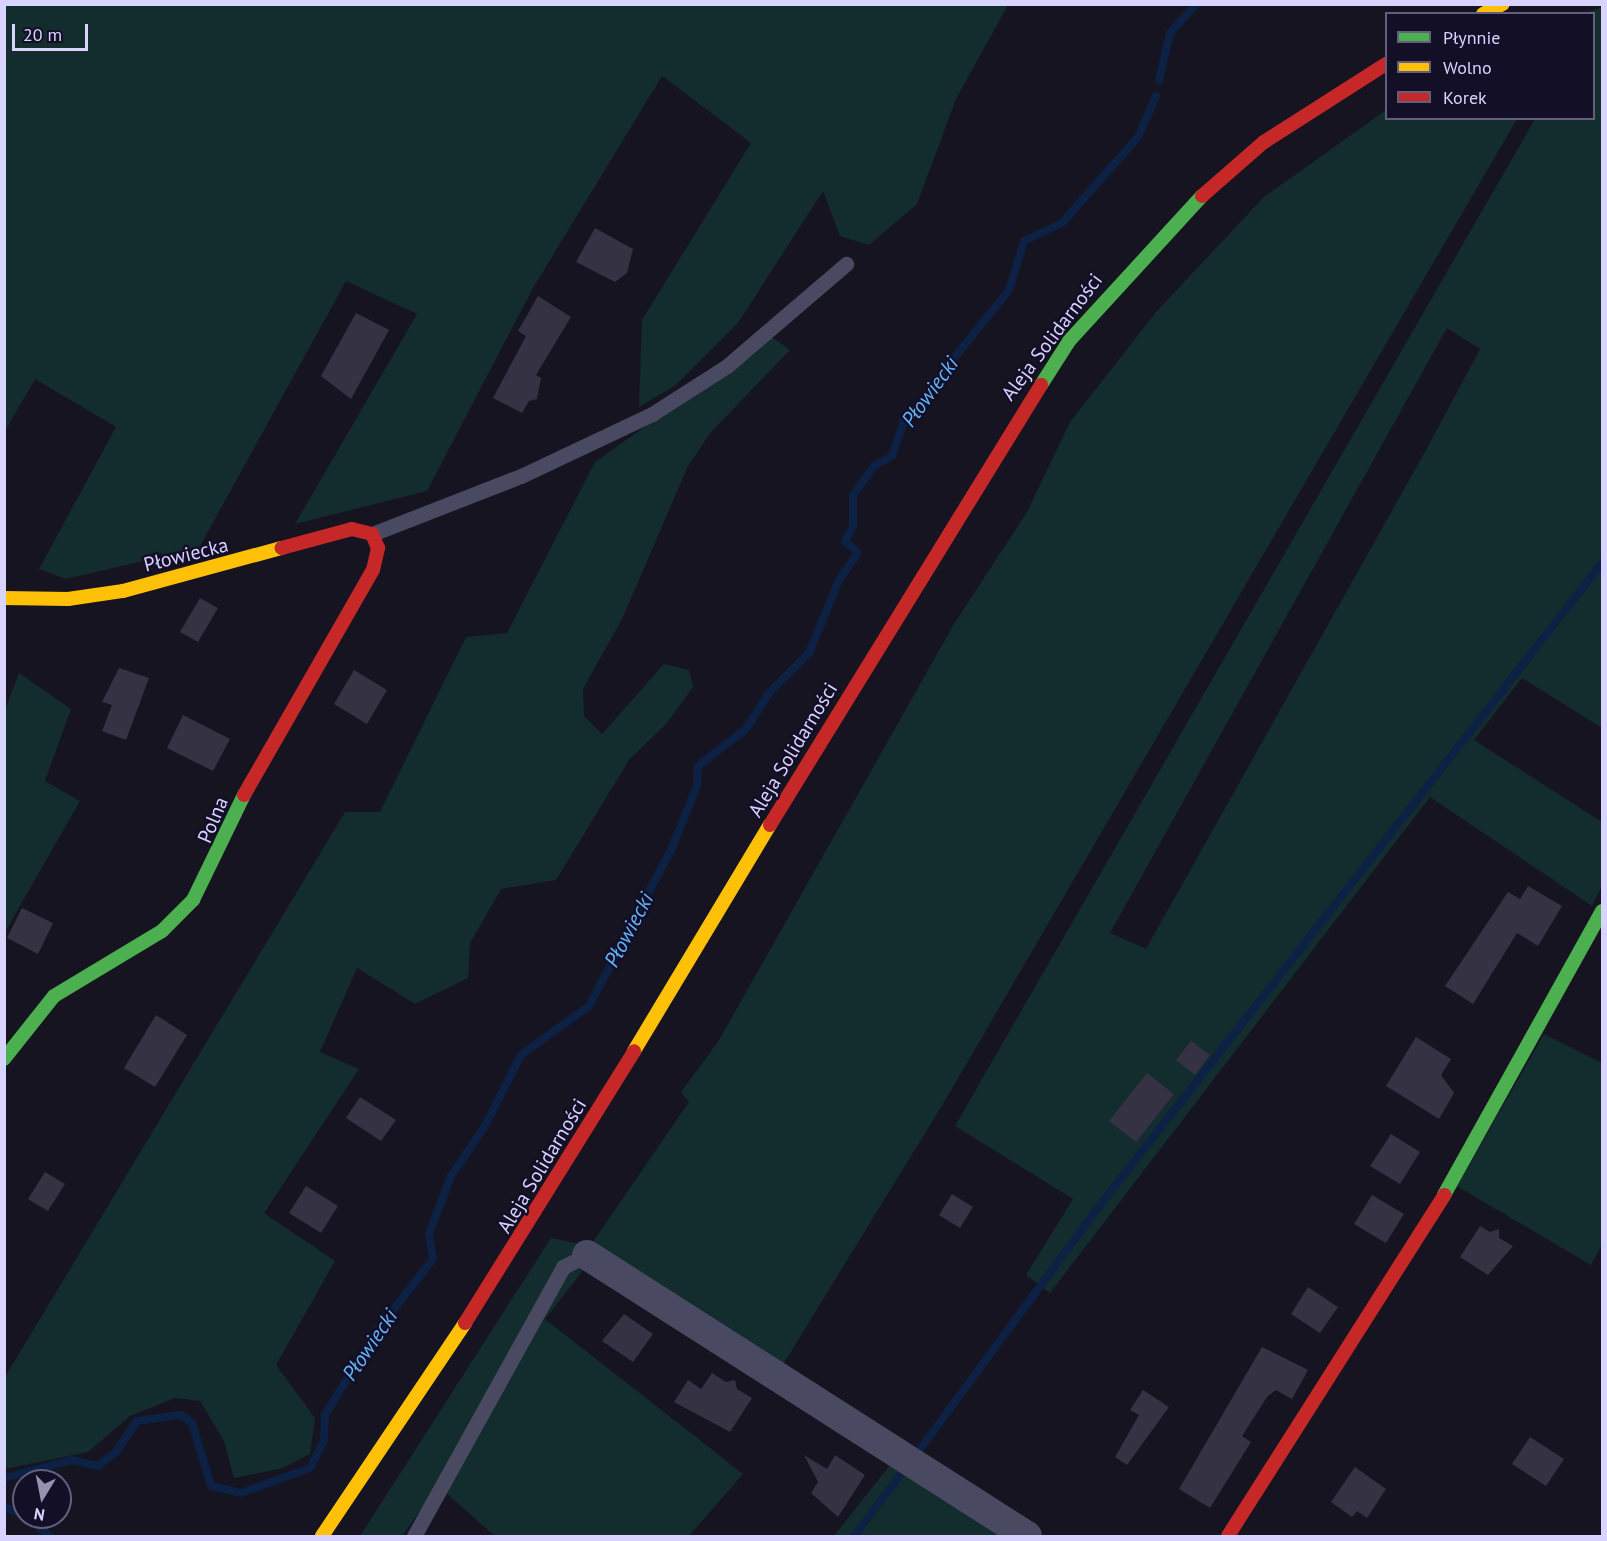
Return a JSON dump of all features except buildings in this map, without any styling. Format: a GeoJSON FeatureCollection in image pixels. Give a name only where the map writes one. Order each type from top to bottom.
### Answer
{"type":"FeatureCollection","features":[{"type":"Feature","properties":{"kind":"main road"},"geometry":{"type":"LineString","coordinates":[[1488,12],[1503,4]]}},
{"type":"Feature","properties":{"kind":"main road","name":"Aleja Solidarności"},"geometry":{"type":"LineString","coordinates":[[321,1536],[514,1251],[951,524],[1069,341],[1178,217],[1247,157],[1385,65]]}},
{"type":"Feature","properties":{"kind":"main road","name":"Płowiecka"},"geometry":{"type":"LineString","coordinates":[[4,598],[68,598],[123,591],[352,529],[372,534]]}},
{"type":"Feature","properties":{"kind":"main road","name":"Polna"},"geometry":{"type":"LineString","coordinates":[[4,1059],[54,996],[162,931],[193,900],[250,783],[374,570],[378,548],[372,534]]}},
{"type":"Feature","properties":{"kind":"main road"},"geometry":{"type":"LineString","coordinates":[[1228,1536],[1409,1257],[1602,911]]}},
{"type":"Feature","properties":{"kind":"street"},"geometry":{"type":"LineString","coordinates":[[587,1254],[921,1473],[1027,1536]]}},
{"type":"Feature","properties":{"kind":"lane"},"geometry":{"type":"LineString","coordinates":[[372,534],[521,476],[652,414],[727,366],[846,264]]}},
{"type":"Feature","properties":{"kind":"lane"},"geometry":{"type":"LineString","coordinates":[[414,1536],[563,1267],[587,1254]]}},
{"type":"Feature","properties":{"kind":"green space"},"geometry":{"type":"Polygon","coordinates":[[[5,4],[1008,5],[956,99],[917,204],[869,245],[840,236],[823,191],[738,323],[676,385],[639,407],[642,320],[751,143],[662,76],[533,288],[427,491],[295,524],[417,314],[346,281],[199,548],[66,579],[39,569],[116,427],[35,379],[5,431],[5,4]]]}},
{"type":"Feature","properties":{"kind":"green space"},"geometry":{"type":"Polygon","coordinates":[[[1602,7],[1602,728],[1522,678],[1474,740],[1602,822],[1602,886],[1592,906],[1430,797],[1050,1293],[1026,1275],[1073,1199],[955,1126],[1534,120],[1595,120],[1595,12],[1588,12],[1602,7]],[[1447,328],[1110,933],[1146,949],[1426,450],[1480,349],[1447,328]]]}},
{"type":"Feature","properties":{"kind":"green space"},"geometry":{"type":"Polygon","coordinates":[[[1385,111],[1385,120],[1516,120],[946,1099],[779,1371],[585,1268],[545,1319],[743,1474],[689,1536],[495,1536],[438,1486],[402,1536],[360,1536],[551,1238],[590,1246],[689,1102],[681,1092],[718,1042],[954,624],[1027,512],[1070,422],[1156,312],[1264,197],[1385,111]]]}},
{"type":"Feature","properties":{"kind":"green space"},"geometry":{"type":"Polygon","coordinates":[[[772,337],[790,350],[711,432],[688,466],[623,617],[583,689],[584,716],[602,734],[664,664],[689,670],[693,687],[666,724],[629,760],[556,880],[501,889],[470,943],[468,978],[415,1004],[357,968],[320,1052],[359,1069],[264,1213],[335,1261],[276,1365],[315,1418],[310,1454],[283,1468],[234,1478],[224,1441],[200,1401],[175,1398],[130,1416],[88,1452],[5,1469],[5,1377],[345,812],[380,812],[466,637],[507,633],[595,462],[772,337]]]}},
{"type":"Feature","properties":{"kind":"green space"},"geometry":{"type":"Polygon","coordinates":[[[19,673],[71,709],[45,781],[80,801],[5,932],[5,710],[19,673]]]}},
{"type":"Feature","properties":{"kind":"green space"},"geometry":{"type":"Polygon","coordinates":[[[1544,1034],[1602,1063],[1602,1244],[1591,1265],[1457,1186],[1544,1034]]]}},
{"type":"Feature","properties":{"kind":"green space"},"geometry":{"type":"Polygon","coordinates":[[[893,1461],[1014,1536],[834,1536],[893,1461]]]}},
{"type":"Feature","properties":{"kind":"waterway","name":"Płowiecki"},"geometry":{"type":"LineString","coordinates":[[1159,80],[1170,33],[1196,4]]}},
{"type":"Feature","properties":{"kind":"waterway","name":"Płowiecki"},"geometry":{"type":"LineString","coordinates":[[4,1478],[72,1460],[98,1466],[116,1452],[137,1421],[181,1415],[192,1423],[211,1486],[241,1493],[310,1468],[324,1441],[325,1415],[376,1332],[433,1259],[429,1234],[451,1176],[485,1126],[521,1055],[589,1006],[671,850],[697,786],[698,766],[746,729],[769,693],[809,653],[839,580],[858,553],[845,541],[853,526],[853,495],[874,466],[892,456],[905,419],[929,399],[946,368],[1009,290],[1024,241],[1062,223],[1138,137],[1156,96]]}},
{"type":"Feature","properties":{"kind":"waterway"},"geometry":{"type":"LineString","coordinates":[[915,1456],[1101,1204],[1602,563]]}},
{"type":"Feature","properties":{"kind":"waterway"},"geometry":{"type":"LineString","coordinates":[[854,1536],[908,1465]]}},
{"type":"Feature","properties":{"kind":"waterway"},"geometry":{"type":"LineString","coordinates":[[4,1507],[12,1510]]}},
{"type":"Feature","properties":{"kind":"waterway"},"geometry":{"type":"LineString","coordinates":[[41,1529],[49,1536]]}},
{"type":"Feature","properties":{"kind":"traffic: fast"},"geometry":{"type":"LineString","coordinates":[[1041,385],[1069,341],[1202,196]]}},
{"type":"Feature","properties":{"kind":"traffic: fast"},"geometry":{"type":"LineString","coordinates":[[4,1059],[54,996],[162,931],[193,900],[244,795]]}},
{"type":"Feature","properties":{"kind":"traffic: fast"},"geometry":{"type":"LineString","coordinates":[[1444,1195],[1602,911]]}},
{"type":"Feature","properties":{"kind":"traffic: slow"},"geometry":{"type":"LineString","coordinates":[[1487,12],[1503,4]]}},
{"type":"Feature","properties":{"kind":"traffic: slow"},"geometry":{"type":"LineString","coordinates":[[4,598],[68,599],[123,591],[281,548]]}},
{"type":"Feature","properties":{"kind":"traffic: slow"},"geometry":{"type":"LineString","coordinates":[[634,1051],[770,825]]}},
{"type":"Feature","properties":{"kind":"traffic: slow"},"geometry":{"type":"LineString","coordinates":[[322,1536],[465,1323]]}},
{"type":"Feature","properties":{"kind":"traffic: jam"},"geometry":{"type":"LineString","coordinates":[[1202,196],[1264,142],[1385,65]]}},
{"type":"Feature","properties":{"kind":"traffic: jam"},"geometry":{"type":"LineString","coordinates":[[770,825],[1041,385]]}},
{"type":"Feature","properties":{"kind":"traffic: jam"},"geometry":{"type":"LineString","coordinates":[[244,795],[373,570],[378,548],[372,534],[352,529],[281,548]]}},
{"type":"Feature","properties":{"kind":"traffic: jam"},"geometry":{"type":"LineString","coordinates":[[465,1323],[634,1051]]}},
{"type":"Feature","properties":{"kind":"traffic: jam"},"geometry":{"type":"LineString","coordinates":[[1228,1536],[1444,1195]]}}]}
